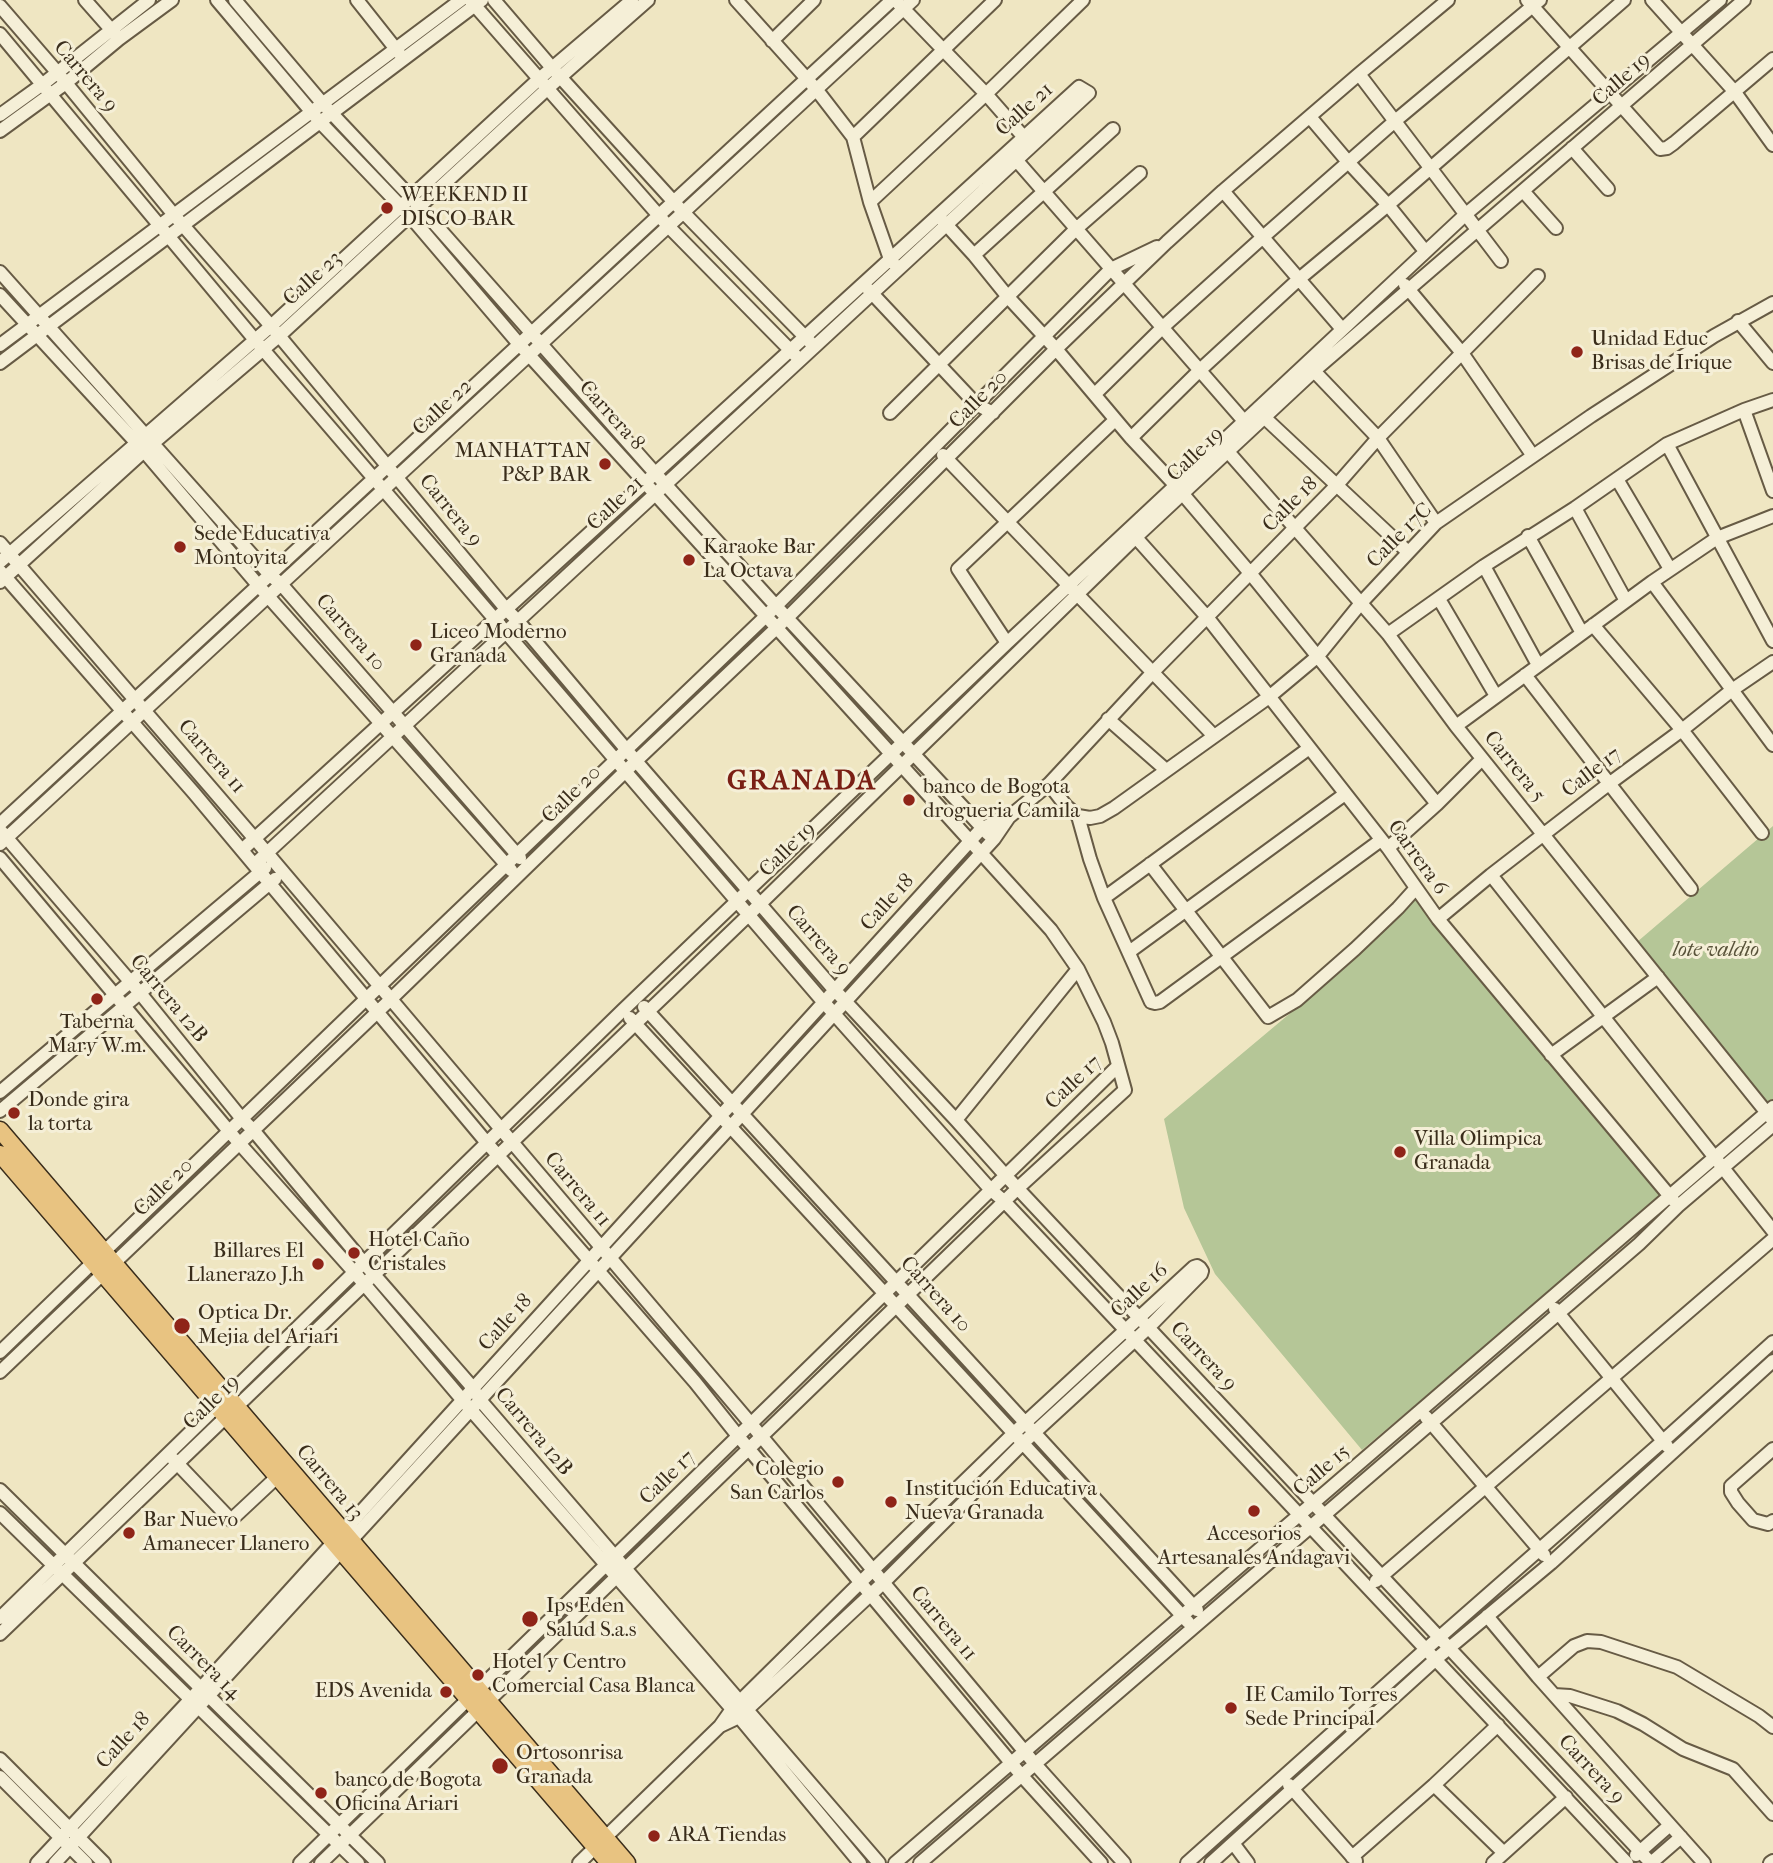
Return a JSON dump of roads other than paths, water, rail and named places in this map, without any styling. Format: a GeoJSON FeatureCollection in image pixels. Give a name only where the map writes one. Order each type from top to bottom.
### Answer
{"type":"FeatureCollection","features":[{"type":"Feature","properties":{"kind":"main road","name":"Carrera 13"},"geometry":{"type":"LineString","coordinates":[[0,1130],[103,1263],[226,1407],[600,1842],[627,1863]]}},
{"type":"Feature","properties":{"kind":"main road","name":"Carrera 13"},"geometry":{"type":"LineString","coordinates":[[0,1154],[103,1263]]}},
{"type":"Feature","properties":{"kind":"main road","name":"Carrera 13"},"geometry":{"type":"LineString","coordinates":[[226,1407],[276,1477],[342,1541]]}},
{"type":"Feature","properties":{"kind":"main road","name":"Carrera 13"},"geometry":{"type":"LineString","coordinates":[[600,1842],[609,1863]]}},
{"type":"Feature","properties":{"kind":"street"},"geometry":{"type":"LineString","coordinates":[[85,0],[115,34]]}},
{"type":"Feature","properties":{"kind":"street"},"geometry":{"type":"LineString","coordinates":[[0,115],[47,89],[66,83],[149,0]]}},
{"type":"Feature","properties":{"kind":"street"},"geometry":{"type":"LineString","coordinates":[[0,131],[47,89],[57,72],[172,0]]}},
{"type":"Feature","properties":{"kind":"street","name":"Carrera 8"},"geometry":{"type":"LineString","coordinates":[[217,0],[315,117],[542,343],[655,473],[661,489],[766,616],[1051,930],[1078,969],[1104,1022],[1118,1066]]}},
{"type":"Feature","properties":{"kind":"street"},"geometry":{"type":"LineString","coordinates":[[235,0],[327,109],[411,197]]}},
{"type":"Feature","properties":{"kind":"street"},"geometry":{"type":"LineString","coordinates":[[357,0],[400,54]]}},
{"type":"Feature","properties":{"kind":"street"},"geometry":{"type":"LineString","coordinates":[[400,54],[461,0]]}},
{"type":"Feature","properties":{"kind":"street"},"geometry":{"type":"LineString","coordinates":[[494,0],[683,212],[814,347]]}},
{"type":"Feature","properties":{"kind":"street","name":"Calle 23"},"geometry":{"type":"LineString","coordinates":[[557,73],[632,0]]}},
{"type":"Feature","properties":{"kind":"street","name":"Calle 23"},"geometry":{"type":"LineString","coordinates":[[410,210],[411,197],[543,84],[648,0]]}},
{"type":"Feature","properties":{"kind":"street"},"geometry":{"type":"LineString","coordinates":[[736,0],[816,89],[853,137],[870,202],[894,265]]}},
{"type":"Feature","properties":{"kind":"street"},"geometry":{"type":"LineString","coordinates":[[772,41],[814,0]]}},
{"type":"Feature","properties":{"kind":"street"},"geometry":{"type":"LineString","coordinates":[[853,137],[995,0]]}},
{"type":"Feature","properties":{"kind":"street"},"geometry":{"type":"LineString","coordinates":[[870,202],[1083,0]]}},
{"type":"Feature","properties":{"kind":"street","name":"Calle 20"},"geometry":{"type":"LineString","coordinates":[[0,1352],[239,1143],[391,999],[625,770],[787,618],[1167,242],[1223,191],[1448,0]]}},
{"type":"Feature","properties":{"kind":"street"},"geometry":{"type":"LineString","coordinates":[[1130,438],[1299,279],[1624,0]]}},
{"type":"Feature","properties":{"kind":"street"},"geometry":{"type":"LineString","coordinates":[[1652,0],[1734,91],[1773,145]]}},
{"type":"Feature","properties":{"kind":"street","name":"Calle 19"},"geometry":{"type":"LineString","coordinates":[[1224,447],[1244,421],[1466,214],[1720,0]]}},
{"type":"Feature","properties":{"kind":"street","name":"Calle 19"},"geometry":{"type":"LineString","coordinates":[[226,1407],[302,1324],[397,1230],[623,1010],[1005,646],[1074,589],[1224,447],[1265,418],[1314,371],[1744,0]]}},
{"type":"Feature","properties":{"kind":"street"},"geometry":{"type":"LineString","coordinates":[[0,363],[169,236],[179,220],[400,54],[475,2],[668,226],[800,360]]}},
{"type":"Feature","properties":{"kind":"street"},"geometry":{"type":"LineString","coordinates":[[901,2],[1028,142]]}},
{"type":"Feature","properties":{"kind":"street","name":"Calle 22"},"geometry":{"type":"LineString","coordinates":[[0,824],[806,79],[901,2]]}},
{"type":"Feature","properties":{"kind":"street","name":"Calle 22"},"geometry":{"type":"LineString","coordinates":[[2,837],[131,722],[816,89],[901,2]]}},
{"type":"Feature","properties":{"kind":"street"},"geometry":{"type":"LineString","coordinates":[[1095,394],[1163,327],[1263,237],[1533,2],[1569,48],[1660,149],[1674,143],[1773,59]]}},
{"type":"Feature","properties":{"kind":"street","name":"Carrera 9"},"geometry":{"type":"LineString","coordinates":[[0,6],[506,609],[845,1002],[1651,1863]]}},
{"type":"Feature","properties":{"kind":"street","name":"Carrera 9"},"geometry":{"type":"LineString","coordinates":[[0,34],[259,345],[823,1002],[991,1190],[1131,1335],[1627,1863]]}},
{"type":"Feature","properties":{"kind":"street"},"geometry":{"type":"LineString","coordinates":[[1359,74],[1502,261]]}},
{"type":"Feature","properties":{"kind":"street","name":"Calle 23"},"geometry":{"type":"LineString","coordinates":[[5,558],[275,331],[410,210],[543,84]]}},
{"type":"Feature","properties":{"kind":"street","name":"Calle 21"},"geometry":{"type":"LineString","coordinates":[[0,1092],[114,996],[270,857],[393,736],[872,295],[894,265],[1028,142],[1079,87],[1089,93],[1028,142]]}},
{"type":"Feature","properties":{"kind":"street"},"geometry":{"type":"LineString","coordinates":[[1310,117],[1425,251]]}},
{"type":"Feature","properties":{"kind":"street"},"geometry":{"type":"LineString","coordinates":[[974,255],[1113,129]]}},
{"type":"Feature","properties":{"kind":"street"},"geometry":{"type":"LineString","coordinates":[[1572,148],[1608,189]]}},
{"type":"Feature","properties":{"kind":"street"},"geometry":{"type":"LineString","coordinates":[[1013,156],[1244,421]]}},
{"type":"Feature","properties":{"kind":"street"},"geometry":{"type":"LineString","coordinates":[[890,413],[1076,229],[1140,173]]}},
{"type":"Feature","properties":{"kind":"street"},"geometry":{"type":"LineString","coordinates":[[1223,191],[1342,329]]}},
{"type":"Feature","properties":{"kind":"street"},"geometry":{"type":"LineString","coordinates":[[1523,191],[1556,228]]}},
{"type":"Feature","properties":{"kind":"street","name":"Carrera 8"},"geometry":{"type":"LineString","coordinates":[[410,210],[519,344],[645,482],[661,489],[776,606],[994,839]]}},
{"type":"Feature","properties":{"kind":"street"},"geometry":{"type":"LineString","coordinates":[[0,345],[160,225],[179,220]]}},
{"type":"Feature","properties":{"kind":"street"},"geometry":{"type":"LineString","coordinates":[[943,220],[1250,573],[1437,804]]}},
{"type":"Feature","properties":{"kind":"street","name":"Calle 20"},"geometry":{"type":"LineString","coordinates":[[0,1372],[229,1131],[766,616],[1111,269],[1167,242]]}},
{"type":"Feature","properties":{"kind":"street","name":"Calle 21"},"geometry":{"type":"LineString","coordinates":[[242,850],[864,283],[894,265]]}},
{"type":"Feature","properties":{"kind":"street","name":"Carrera 10"},"geometry":{"type":"LineString","coordinates":[[0,272],[145,443],[258,585],[516,876]]}},
{"type":"Feature","properties":{"kind":"street","name":"Calle 18"},"geometry":{"type":"LineString","coordinates":[[37,1863],[69,1837],[472,1399],[598,1271],[994,839],[1009,817],[1049,784],[1153,672],[1538,276]]}},
{"type":"Feature","properties":{"kind":"street"},"geometry":{"type":"LineString","coordinates":[[1397,277],[1462,353],[1533,456]]}},
{"type":"Feature","properties":{"kind":"street"},"geometry":{"type":"LineString","coordinates":[[864,283],[872,295],[976,404],[993,413]]}},
{"type":"Feature","properties":{"kind":"street","name":"Carrera 10"},"geometry":{"type":"LineString","coordinates":[[0,295],[281,584],[528,866]]}},
{"type":"Feature","properties":{"kind":"street","name":"Calle 17C"},"geometry":{"type":"LineString","coordinates":[[1078,816],[1100,816],[1269,697],[1318,656],[1361,603],[1436,523],[1591,416],[1738,321],[1773,303]]}},
{"type":"Feature","properties":{"kind":"street"},"geometry":{"type":"LineString","coordinates":[[1738,321],[1773,363]]}},
{"type":"Feature","properties":{"kind":"street"},"geometry":{"type":"LineString","coordinates":[[1314,371],[1378,439],[1436,523]]}},
{"type":"Feature","properties":{"kind":"street"},"geometry":{"type":"LineString","coordinates":[[1388,634],[1528,536],[1575,508],[1667,444],[1773,400]]}},
{"type":"Feature","properties":{"kind":"street"},"geometry":{"type":"LineString","coordinates":[[1744,410],[1773,491]]}},
{"type":"Feature","properties":{"kind":"street"},"geometry":{"type":"LineString","coordinates":[[1265,418],[1408,552]]}},
{"type":"Feature","properties":{"kind":"street"},"geometry":{"type":"LineString","coordinates":[[1005,646],[958,569],[1115,420]]}},
{"type":"Feature","properties":{"kind":"street","name":"Calle 23"},"geometry":{"type":"LineString","coordinates":[[2,577],[20,565],[145,443]]}},
{"type":"Feature","properties":{"kind":"street"},"geometry":{"type":"LineString","coordinates":[[1667,444],[1773,641]]}},
{"type":"Feature","properties":{"kind":"street"},"geometry":{"type":"LineString","coordinates":[[936,447],[1214,736]]}},
{"type":"Feature","properties":{"kind":"street","name":"Carrera 5"},"geometry":{"type":"LineString","coordinates":[[1224,447],[1388,634],[1482,759],[1771,1116]]}},
{"type":"Feature","properties":{"kind":"street"},"geometry":{"type":"LineString","coordinates":[[1617,479],[1670,569]]}},
{"type":"Feature","properties":{"kind":"street"},"geometry":{"type":"LineString","coordinates":[[1575,508],[1626,601]]}},
{"type":"Feature","properties":{"kind":"street"},"geometry":{"type":"LineString","coordinates":[[1456,726],[1670,569],[1717,538],[1773,516]]}},
{"type":"Feature","properties":{"kind":"street","name":"Carrera 6"},"geometry":{"type":"LineString","coordinates":[[1132,534],[1207,617],[1384,844],[1438,919],[1674,1201]]}},
{"type":"Feature","properties":{"kind":"street"},"geometry":{"type":"LineString","coordinates":[[1528,536],[1582,633]]}},
{"type":"Feature","properties":{"kind":"street","name":"Carrera 11"},"geometry":{"type":"LineString","coordinates":[[0,543],[5,558],[20,565],[255,838],[1035,1764],[1124,1863]]}},
{"type":"Feature","properties":{"kind":"street"},"geometry":{"type":"LineString","coordinates":[[1484,566],[1538,665]]}},
{"type":"Feature","properties":{"kind":"street","name":"Carrera 11"},"geometry":{"type":"LineString","coordinates":[[2,577],[194,793],[487,1143],[695,1382],[1022,1776],[1101,1863]]}},
{"type":"Feature","properties":{"kind":"street"},"geometry":{"type":"LineString","coordinates":[[1652,582],[1773,745]]}},
{"type":"Feature","properties":{"kind":"street","name":"Calle 19"},"geometry":{"type":"LineString","coordinates":[[0,1618],[70,1559],[226,1407],[364,1284],[1013,659],[1074,589]]}},
{"type":"Feature","properties":{"kind":"street"},"geometry":{"type":"LineString","coordinates":[[1439,599],[1496,696]]}},
{"type":"Feature","properties":{"kind":"street"},"geometry":{"type":"LineString","coordinates":[[1593,625],[1682,730],[1762,833]]}},
{"type":"Feature","properties":{"kind":"street"},"geometry":{"type":"LineString","coordinates":[[1024,629],[1033,639]]}},
{"type":"Feature","properties":{"kind":"street","name":"Calle 17"},"geometry":{"type":"LineString","coordinates":[[1438,919],[1610,783],[1773,662]]}},
{"type":"Feature","properties":{"kind":"street"},"geometry":{"type":"LineString","coordinates":[[1525,675],[1691,889]]}},
{"type":"Feature","properties":{"kind":"street"},"geometry":{"type":"LineString","coordinates":[[1108,719],[1166,770]]}},
{"type":"Feature","properties":{"kind":"street"},"geometry":{"type":"LineString","coordinates":[[1104,898],[1308,748]]}},
{"type":"Feature","properties":{"kind":"street"},"geometry":{"type":"LineString","coordinates":[[1049,784],[1066,806],[1078,816],[1104,898],[1151,1002],[1160,1002],[1221,956],[1384,844],[1437,804],[1482,759]]}},
{"type":"Feature","properties":{"kind":"street"},"geometry":{"type":"LineString","coordinates":[[1129,952],[1345,794]]}},
{"type":"Feature","properties":{"kind":"street","name":"Calle 18"},"geometry":{"type":"LineString","coordinates":[[472,1399],[588,1261],[982,828],[1009,817]]}},
{"type":"Feature","properties":{"kind":"street","name":"Carrera 12B"},"geometry":{"type":"LineString","coordinates":[[2,837],[130,982],[253,1130],[359,1268],[364,1284],[472,1399]]}},
{"type":"Feature","properties":{"kind":"street","name":"Carrera 12B"},"geometry":{"type":"LineString","coordinates":[[0,858],[239,1143],[359,1268],[374,1274],[472,1399],[610,1561],[739,1709],[880,1863]]}},
{"type":"Feature","properties":{"kind":"street"},"geometry":{"type":"LineString","coordinates":[[1150,864],[1268,1017],[1297,1000],[1398,908],[1416,888]]}},
{"type":"Feature","properties":{"kind":"street"},"geometry":{"type":"LineString","coordinates":[[0,1111],[283,873]]}},
{"type":"Feature","properties":{"kind":"street"},"geometry":{"type":"LineString","coordinates":[[1491,875],[1773,1231]]}},
{"type":"Feature","properties":{"kind":"street"},"geometry":{"type":"LineString","coordinates":[[291,910],[305,898]]}},
{"type":"Feature","properties":{"kind":"street"},"geometry":{"type":"LineString","coordinates":[[956,1119],[1078,969]]}},
{"type":"Feature","properties":{"kind":"street"},"geometry":{"type":"LineString","coordinates":[[1552,1055],[1658,977]]}},
{"type":"Feature","properties":{"kind":"street","name":"Carrera 10"},"geometry":{"type":"LineString","coordinates":[[636,999],[1205,1618]]}},
{"type":"Feature","properties":{"kind":"street","name":"Carrera 10"},"geometry":{"type":"LineString","coordinates":[[623,1010],[1194,1628]]}},
{"type":"Feature","properties":{"kind":"street"},"geometry":{"type":"LineString","coordinates":[[675,1066],[688,1055]]}},
{"type":"Feature","properties":{"kind":"street","name":"Calle 17"},"geometry":{"type":"LineString","coordinates":[[300,1863],[340,1825],[478,1700],[621,1572],[1004,1201],[1125,1090],[1118,1066],[610,1561],[478,1700],[350,1835],[321,1863]]}},
{"type":"Feature","properties":{"kind":"street","name":"Calle 15"},"geometry":{"type":"LineString","coordinates":[[920,1863],[1639,1244],[1715,1157],[1771,1116]]}},
{"type":"Feature","properties":{"kind":"street","name":"Calle 15"},"geometry":{"type":"LineString","coordinates":[[895,1863],[1549,1302],[1674,1201],[1724,1167],[1771,1116]]}},
{"type":"Feature","properties":{"kind":"street"},"geometry":{"type":"LineString","coordinates":[[397,1230],[409,1240]]}},
{"type":"Feature","properties":{"kind":"street"},"geometry":{"type":"LineString","coordinates":[[1368,1588],[1773,1239]]}},
{"type":"Feature","properties":{"kind":"street","name":"Calle 16"},"geometry":{"type":"LineString","coordinates":[[739,1709],[873,1570],[1201,1274],[1200,1268],[1194,1267],[1144,1323]]}},
{"type":"Feature","properties":{"kind":"street"},"geometry":{"type":"LineString","coordinates":[[1549,1302],[1668,1447]]}},
{"type":"Feature","properties":{"kind":"street"},"geometry":{"type":"LineString","coordinates":[[302,1324],[313,1332]]}},
{"type":"Feature","properties":{"kind":"street"},"geometry":{"type":"LineString","coordinates":[[1211,1863],[1436,1659],[1551,1563],[1773,1342]]}},
{"type":"Feature","properties":{"kind":"street"},"geometry":{"type":"LineString","coordinates":[[1187,1863],[1539,1549],[1773,1361]]}},
{"type":"Feature","properties":{"kind":"street"},"geometry":{"type":"LineString","coordinates":[[695,1382],[706,1371]]}},
{"type":"Feature","properties":{"kind":"street"},"geometry":{"type":"LineString","coordinates":[[1421,1411],[1551,1563]]}},
{"type":"Feature","properties":{"kind":"street","name":"Calle 16"},"geometry":{"type":"LineString","coordinates":[[579,1863],[720,1726],[883,1583],[1018,1438]]}},
{"type":"Feature","properties":{"kind":"street"},"geometry":{"type":"LineString","coordinates":[[1773,1450],[1731,1486],[1731,1492],[1738,1503],[1753,1520],[1768,1524],[1773,1521]]}},
{"type":"Feature","properties":{"kind":"street"},"geometry":{"type":"LineString","coordinates":[[173,1458],[231,1520],[276,1477]]}},
{"type":"Feature","properties":{"kind":"street","name":"Carrera 14"},"geometry":{"type":"LineString","coordinates":[[0,1490],[378,1863]]}},
{"type":"Feature","properties":{"kind":"street","name":"Carrera 14"},"geometry":{"type":"LineString","coordinates":[[0,1513],[358,1863]]}},
{"type":"Feature","properties":{"kind":"street","name":"Calle 19"},"geometry":{"type":"LineString","coordinates":[[0,1634],[58,1570]]}},
{"type":"Feature","properties":{"kind":"street"},"geometry":{"type":"LineString","coordinates":[[117,1628],[128,1616]]}},
{"type":"Feature","properties":{"kind":"street"},"geometry":{"type":"LineString","coordinates":[[1487,1616],[1704,1863]]}},
{"type":"Feature","properties":{"kind":"street"},"geometry":{"type":"LineString","coordinates":[[1538,1677],[1574,1646],[1587,1641],[1601,1642],[1677,1667],[1773,1727]]}},
{"type":"Feature","properties":{"kind":"street"},"geometry":{"type":"LineString","coordinates":[[170,1680],[180,1668]]}},
{"type":"Feature","properties":{"kind":"street"},"geometry":{"type":"LineString","coordinates":[[1554,1695],[1570,1696],[1617,1711],[1683,1749],[1733,1769],[1773,1814]]}},
{"type":"Feature","properties":{"kind":"street","name":"Carrera 12B"},"geometry":{"type":"LineString","coordinates":[[739,1709],[860,1863]]}},
{"type":"Feature","properties":{"kind":"street"},"geometry":{"type":"LineString","coordinates":[[1281,1777],[1355,1860],[1498,1725]]}},
{"type":"Feature","properties":{"kind":"street"},"geometry":{"type":"LineString","coordinates":[[0,1759],[69,1837],[86,1863]]}},
{"type":"Feature","properties":{"kind":"street"},"geometry":{"type":"LineString","coordinates":[[0,1777],[69,1837],[104,1863]]}},
{"type":"Feature","properties":{"kind":"street"},"geometry":{"type":"LineString","coordinates":[[1434,1785],[1504,1853]]}},
{"type":"Feature","properties":{"kind":"street"},"geometry":{"type":"LineString","coordinates":[[1493,1863],[1566,1797]]}},
{"type":"Feature","properties":{"kind":"street"},"geometry":{"type":"LineString","coordinates":[[1627,1863],[1670,1825]]}},
{"type":"Feature","properties":{"kind":"street"},"geometry":{"type":"LineString","coordinates":[[1651,1863],[1681,1836]]}},
{"type":"Feature","properties":{"kind":"street","name":"Calle 18"},"geometry":{"type":"LineString","coordinates":[[55,1863],[69,1837]]}},
{"type":"Feature","properties":{"kind":"street"},"geometry":{"type":"LineString","coordinates":[[1233,1843],[1248,1863]]}},
{"type":"Feature","properties":{"kind":"place","name":"WEEKEND II DISCO-BAR"},"geometry":{"type":"Point","coordinates":[387,208]}},
{"type":"Feature","properties":{"kind":"place","name":"Unidad Educ Brisas de Irique"},"geometry":{"type":"Point","coordinates":[1577,352]}},
{"type":"Feature","properties":{"kind":"place","name":"MANHATTAN P&P BAR"},"geometry":{"type":"Point","coordinates":[605,464]}},
{"type":"Feature","properties":{"kind":"place","name":"Sede Educativa Montoyita"},"geometry":{"type":"Point","coordinates":[180,547]}},
{"type":"Feature","properties":{"kind":"place","name":"Karaoke Bar La Octava"},"geometry":{"type":"Point","coordinates":[689,560]}},
{"type":"Feature","properties":{"kind":"place","name":"Liceo Moderno Granada"},"geometry":{"type":"Point","coordinates":[416,645]}},
{"type":"Feature","properties":{"kind":"place","name":"banco de Bogota drogueria Camila"},"geometry":{"type":"Point","coordinates":[909,800]}},
{"type":"Feature","properties":{"kind":"place","name":"Taberna Mary W.m."},"geometry":{"type":"Point","coordinates":[97,999]}},
{"type":"Feature","properties":{"kind":"place","name":"Donde gira la torta"},"geometry":{"type":"Point","coordinates":[14,1113]}},
{"type":"Feature","properties":{"kind":"place","name":"Villa Olimpica Granada"},"geometry":{"type":"Point","coordinates":[1400,1152]}},
{"type":"Feature","properties":{"kind":"place","name":"Hotel Caño Cristales"},"geometry":{"type":"Point","coordinates":[354,1253]}},
{"type":"Feature","properties":{"kind":"place","name":"Billares El Llanerazo J.h"},"geometry":{"type":"Point","coordinates":[318,1264]}},
{"type":"Feature","properties":{"kind":"place","name":"Optica Dr. Mejia del Ariari"},"geometry":{"type":"Point","coordinates":[182,1326]}},
{"type":"Feature","properties":{"kind":"place","name":"Colegio San Carlos"},"geometry":{"type":"Point","coordinates":[838,1482]}},
{"type":"Feature","properties":{"kind":"place","name":"Institución Educativa Nueva Granada"},"geometry":{"type":"Point","coordinates":[891,1502]}},
{"type":"Feature","properties":{"kind":"place","name":"Accesorios Artesanales Andagavi"},"geometry":{"type":"Point","coordinates":[1254,1511]}},
{"type":"Feature","properties":{"kind":"place","name":"Bar Nuevo Amanecer Llanero"},"geometry":{"type":"Point","coordinates":[129,1533]}},
{"type":"Feature","properties":{"kind":"place","name":"Ips Eden Salud S.a.s"},"geometry":{"type":"Point","coordinates":[530,1619]}},
{"type":"Feature","properties":{"kind":"place","name":"Hotel y Centro Comercial Casa Blanca"},"geometry":{"type":"Point","coordinates":[478,1675]}},
{"type":"Feature","properties":{"kind":"place","name":"EDS Avenida"},"geometry":{"type":"Point","coordinates":[446,1692]}},
{"type":"Feature","properties":{"kind":"place","name":"IE Camilo Torres Sede Principal"},"geometry":{"type":"Point","coordinates":[1231,1708]}},
{"type":"Feature","properties":{"kind":"place","name":"Ortosonrisa Granada"},"geometry":{"type":"Point","coordinates":[500,1766]}},
{"type":"Feature","properties":{"kind":"place","name":"banco de Bogota Oficina Ariari"},"geometry":{"type":"Point","coordinates":[321,1793]}},
{"type":"Feature","properties":{"kind":"place","name":"ARA Tiendas"},"geometry":{"type":"Point","coordinates":[654,1836]}},
{"type":"Feature","properties":{"kind":"district","name":"GRANADA"},"geometry":{"type":"Point","coordinates":[802,782]}},
{"type":"Feature","properties":{"kind":"park label","name":"lote valdio"},"geometry":{"type":"Point","coordinates":[1716,951]}}]}
